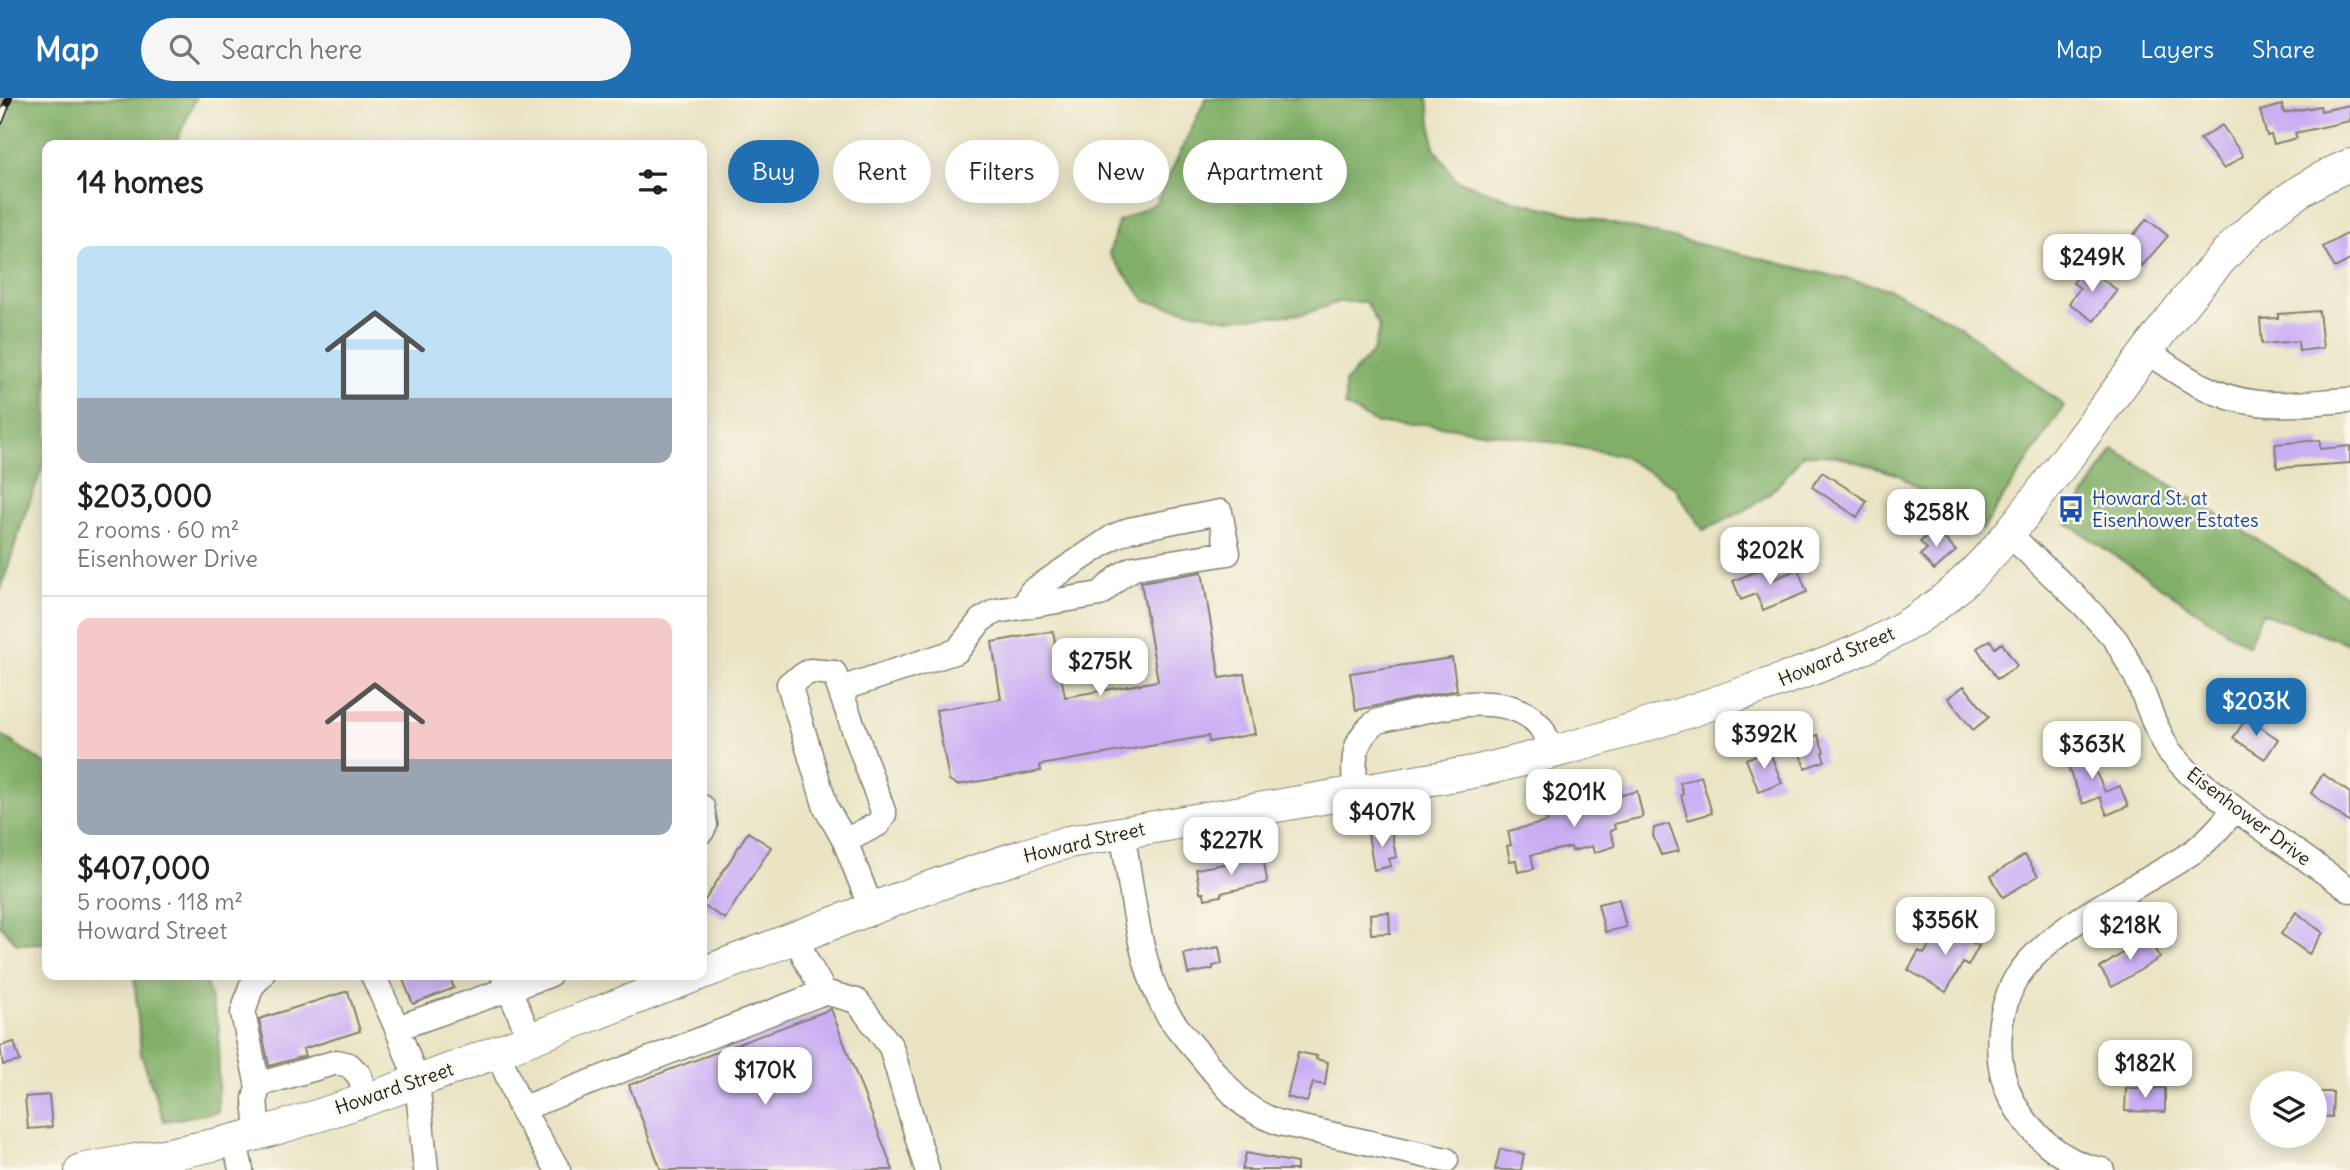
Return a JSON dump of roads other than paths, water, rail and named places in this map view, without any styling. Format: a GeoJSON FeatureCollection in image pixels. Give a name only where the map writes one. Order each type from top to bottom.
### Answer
{"type":"FeatureCollection","features":[{"type":"Feature","properties":{"kind":"main road","name":"Howard Street"},"geometry":{"type":"LineString","coordinates":[[707,970],[871,908],[1019,856],[1068,842],[1473,772],[1554,754],[1766,686],[1829,663],[1878,641],[1919,619],[1958,588],[2009,534],[2211,269],[2260,220],[2302,190],[2348,166]]}},
{"type":"Feature","properties":{"kind":"main road","name":"Howard Street"},"geometry":{"type":"LineString","coordinates":[[81,1170],[245,1148],[367,1098],[530,1038],[648,984],[668,980]]}},
{"type":"Feature","properties":{"kind":"street"},"geometry":{"type":"LineString","coordinates":[[2147,351],[2192,381],[2238,400],[2260,404],[2350,400]]}},
{"type":"Feature","properties":{"kind":"street"},"geometry":{"type":"LineString","coordinates":[[841,689],[957,651],[981,620],[996,611],[1100,594],[1120,576],[1134,568],[1228,553],[1220,512],[1129,530],[1112,537],[1031,592],[1025,606]]}},
{"type":"Feature","properties":{"kind":"street","name":"Eisenhower Drive"},"geometry":{"type":"LineString","coordinates":[[2009,534],[2083,604],[2116,640],[2137,678],[2168,750],[2190,774],[2235,810],[2350,890]]}},
{"type":"Feature","properties":{"kind":"street"},"geometry":{"type":"LineString","coordinates":[[1112,537],[1120,576]]}},
{"type":"Feature","properties":{"kind":"street"},"geometry":{"type":"LineString","coordinates":[[845,841],[878,824],[884,814],[834,673],[810,671],[789,684],[826,808],[845,841],[871,908]]}},
{"type":"Feature","properties":{"kind":"street"},"geometry":{"type":"LineString","coordinates":[[1355,792],[1354,758],[1358,741],[1369,727],[1378,721],[1463,704],[1499,703],[1520,712],[1538,724],[1554,754]]}},
{"type":"Feature","properties":{"kind":"street"},"geometry":{"type":"LineString","coordinates":[[2102,1170],[2068,1157],[2041,1140],[2022,1118],[2009,1094],[2001,1070],[1999,1036],[2005,1004],[2016,979],[2032,958],[2063,931],[2195,850],[2217,831],[2235,810]]}},
{"type":"Feature","properties":{"kind":"street"},"geometry":{"type":"LineString","coordinates":[[1122,831],[1144,952],[1153,986],[1168,1014],[1238,1100],[1256,1114],[1280,1123],[1446,1160]]}},
{"type":"Feature","properties":{"kind":"street"},"geometry":{"type":"LineString","coordinates":[[797,937],[824,992]]}},
{"type":"Feature","properties":{"kind":"street"},"geometry":{"type":"LineString","coordinates":[[245,1148],[258,1087],[243,1013],[251,988],[258,980]]}},
{"type":"Feature","properties":{"kind":"street"},"geometry":{"type":"LineString","coordinates":[[375,980],[417,1081],[426,1170]]}},
{"type":"Feature","properties":{"kind":"street"},"geometry":{"type":"LineString","coordinates":[[397,1028],[506,982],[530,1038]]}},
{"type":"Feature","properties":{"kind":"street"},"geometry":{"type":"LineString","coordinates":[[521,1109],[824,992],[857,1001],[891,1047],[927,1170]]}},
{"type":"Feature","properties":{"kind":"street"},"geometry":{"type":"LineString","coordinates":[[496,1050],[521,1109],[558,1170]]}},
{"type":"Feature","properties":{"kind":"street"},"geometry":{"type":"LineString","coordinates":[[258,1087],[337,1062],[349,1065],[359,1074],[367,1098]]}},
{"type":"Feature","properties":{"kind":"railway"},"geometry":{"type":"LineString","coordinates":[[0,121],[9,98]]}},
{"type":"Feature","properties":{"kind":"place","name":"Howard St. at Eisenhower Estates"},"geometry":{"type":"Point","coordinates":[2071,509]}}]}
